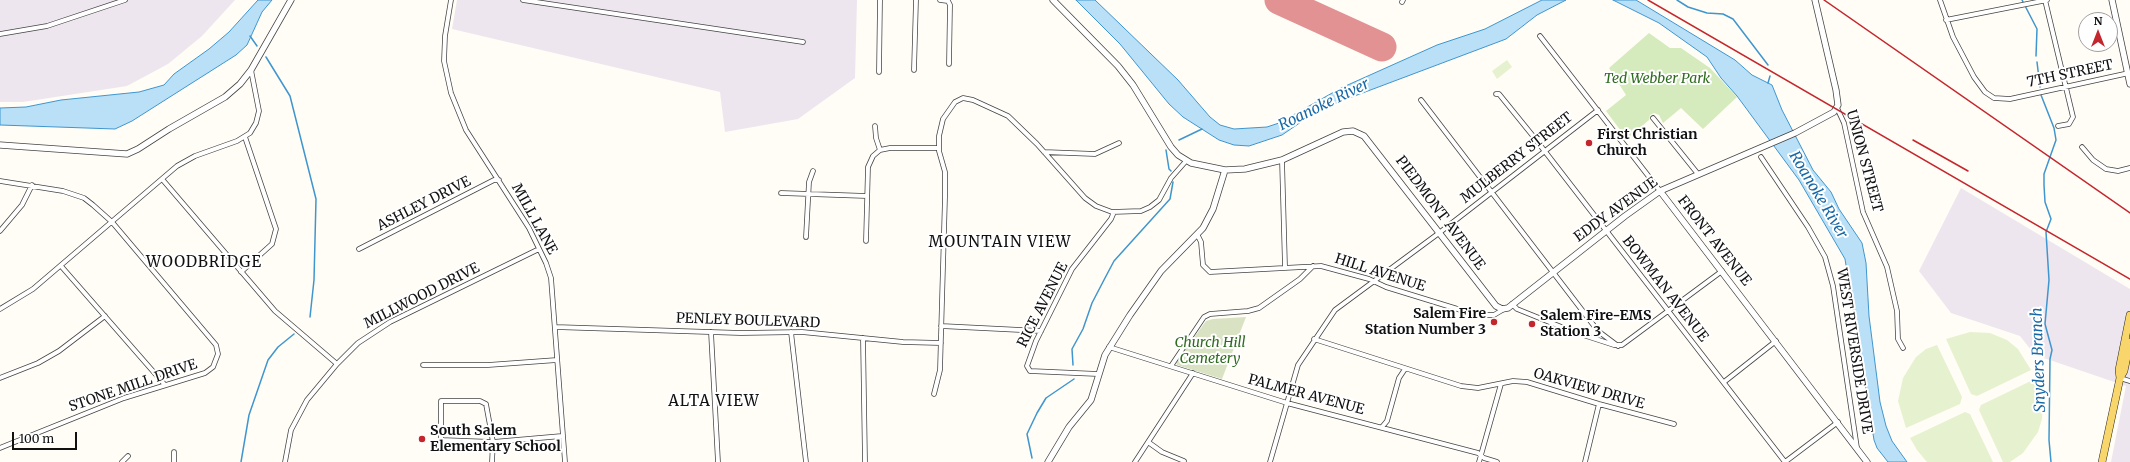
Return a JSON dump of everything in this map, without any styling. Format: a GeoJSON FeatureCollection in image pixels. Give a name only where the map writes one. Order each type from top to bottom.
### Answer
{"type":"FeatureCollection","features":[{"type":"Feature","properties":{"kind":"main road"},"geometry":{"type":"LineString","coordinates":[[2120,378],[2119,370],[2130,315]]}},
{"type":"Feature","properties":{"kind":"main road"},"geometry":{"type":"LineString","coordinates":[[2102,462],[2120,378],[2124,371],[2130,342]]}},
{"type":"Feature","properties":{"kind":"street"},"geometry":{"type":"LineString","coordinates":[[0,34],[47,26],[125,0]]}},
{"type":"Feature","properties":{"kind":"street"},"geometry":{"type":"LineString","coordinates":[[0,145],[95,153],[130,153],[225,98],[240,84],[251,70],[291,0]]}},
{"type":"Feature","properties":{"kind":"street","name":"MILL LANE"},"geometry":{"type":"LineString","coordinates":[[451,0],[444,50],[447,79],[466,130],[500,180],[539,249],[552,278],[565,462]]}},
{"type":"Feature","properties":{"kind":"street"},"geometry":{"type":"LineString","coordinates":[[523,0],[803,42]]}},
{"type":"Feature","properties":{"kind":"street"},"geometry":{"type":"LineString","coordinates":[[879,72],[880,0]]}},
{"type":"Feature","properties":{"kind":"street"},"geometry":{"type":"LineString","coordinates":[[914,70],[916,0]]}},
{"type":"Feature","properties":{"kind":"street"},"geometry":{"type":"LineString","coordinates":[[940,0],[948,1],[950,5],[949,64]]}},
{"type":"Feature","properties":{"kind":"street"},"geometry":{"type":"LineString","coordinates":[[1053,0],[1126,75],[1171,147],[1186,161],[1225,170],[1252,168],[1282,160],[1285,268]]}},
{"type":"Feature","properties":{"kind":"street","name":"UNION STREET"},"geometry":{"type":"LineString","coordinates":[[1815,0],[1836,90],[1837,108],[1844,123],[1863,212],[1887,267],[1897,311],[1898,339],[1903,348]]}},
{"type":"Feature","properties":{"kind":"street","name":"7TH STREET"},"geometry":{"type":"LineString","coordinates":[[1940,0],[1946,20],[1961,53],[1981,87],[1994,98],[2005,100],[2129,73]]}},
{"type":"Feature","properties":{"kind":"street"},"geometry":{"type":"LineString","coordinates":[[1946,20],[2046,0],[2073,117],[2068,124],[2058,126]]}},
{"type":"Feature","properties":{"kind":"street"},"geometry":{"type":"LineString","coordinates":[[2112,0],[2129,73],[2130,84]]}},
{"type":"Feature","properties":{"kind":"street","name":"FRONT AVENUE"},"geometry":{"type":"LineString","coordinates":[[1540,36],[1776,341],[1867,462]]}},
{"type":"Feature","properties":{"kind":"street"},"geometry":{"type":"LineString","coordinates":[[0,308],[24,296],[184,161],[245,137],[254,128],[259,111],[251,70]]}},
{"type":"Feature","properties":{"kind":"street","name":"BOWMAN AVENUE"},"geometry":{"type":"LineString","coordinates":[[1496,94],[1499,94],[1544,151],[1785,462]]}},
{"type":"Feature","properties":{"kind":"street"},"geometry":{"type":"LineString","coordinates":[[934,394],[940,370],[945,172],[939,148],[940,128],[946,113],[955,102],[967,98],[1008,116],[1044,152],[1085,198],[1096,206],[1114,212],[1141,211],[1155,204],[1171,178],[1186,161]]}},
{"type":"Feature","properties":{"kind":"street"},"geometry":{"type":"LineString","coordinates":[[1421,100],[1598,331],[1618,346]]}},
{"type":"Feature","properties":{"kind":"street","name":"EDDY AVENUE"},"geometry":{"type":"LineString","coordinates":[[1505,309],[1660,191],[1795,133],[1831,115],[1837,108]]}},
{"type":"Feature","properties":{"kind":"street","name":"MULBERRY STREET"},"geometry":{"type":"LineString","coordinates":[[1270,462],[1298,365],[1314,339],[1335,310],[1439,233],[1598,110]]}},
{"type":"Feature","properties":{"kind":"street"},"geometry":{"type":"LineString","coordinates":[[1653,118],[1698,174]]}},
{"type":"Feature","properties":{"kind":"street"},"geometry":{"type":"LineString","coordinates":[[875,126],[876,138],[880,150]]}},
{"type":"Feature","properties":{"kind":"street","name":"PIEDMONT AVENUE"},"geometry":{"type":"LineString","coordinates":[[1282,160],[1343,132],[1355,132],[1364,136],[1378,151],[1496,306],[1505,309]]}},
{"type":"Feature","properties":{"kind":"street"},"geometry":{"type":"LineString","coordinates":[[241,272],[272,244],[276,229],[245,137]]}},
{"type":"Feature","properties":{"kind":"street"},"geometry":{"type":"LineString","coordinates":[[1044,152],[1095,154],[1119,143]]}},
{"type":"Feature","properties":{"kind":"street"},"geometry":{"type":"LineString","coordinates":[[2082,147],[2093,160],[2106,169],[2118,171],[2130,168]]}},
{"type":"Feature","properties":{"kind":"street"},"geometry":{"type":"LineString","coordinates":[[866,241],[869,164],[873,156],[880,150],[890,148],[939,148]]}},
{"type":"Feature","properties":{"kind":"street","name":"WEST RIVERSIDE DRIVE"},"geometry":{"type":"LineString","coordinates":[[1761,157],[1808,227],[1825,257],[1833,286],[1857,448]]}},
{"type":"Feature","properties":{"kind":"street"},"geometry":{"type":"LineString","coordinates":[[1048,462],[1069,427],[1091,400],[1098,374],[1109,347],[1161,272],[1198,236],[1213,209],[1225,170]]}},
{"type":"Feature","properties":{"kind":"street"},"geometry":{"type":"LineString","coordinates":[[806,237],[809,179],[813,171]]}},
{"type":"Feature","properties":{"kind":"street"},"geometry":{"type":"LineString","coordinates":[[162,179],[241,272],[280,315],[337,364]]}},
{"type":"Feature","properties":{"kind":"street","name":"ASHLEY DRIVE"},"geometry":{"type":"LineString","coordinates":[[359,249],[494,180],[500,180]]}},
{"type":"Feature","properties":{"kind":"street","name":"STONE MILL DRIVE"},"geometry":{"type":"LineString","coordinates":[[0,181],[63,191],[84,198],[112,222],[216,345],[217,350],[216,363],[208,372],[124,398],[0,448]]}},
{"type":"Feature","properties":{"kind":"street"},"geometry":{"type":"LineString","coordinates":[[0,231],[22,205],[32,185]]}},
{"type":"Feature","properties":{"kind":"street"},"geometry":{"type":"LineString","coordinates":[[781,193],[867,196]]}},
{"type":"Feature","properties":{"kind":"street","name":"RICE AVENUE"},"geometry":{"type":"LineString","coordinates":[[1098,374],[1030,372],[1027,366],[1041,331],[1072,269],[1111,219],[1114,212]]}},
{"type":"Feature","properties":{"kind":"street","name":"HILL AVENUE"},"geometry":{"type":"LineString","coordinates":[[1198,236],[1201,242],[1204,268],[1210,272],[1313,266],[1326,267],[1477,315],[1494,315],[1505,309]]}},
{"type":"Feature","properties":{"kind":"street","name":"MILLWOOD DRIVE"},"geometry":{"type":"LineString","coordinates":[[286,462],[292,430],[311,394],[337,364],[358,343],[381,326],[539,249]]}},
{"type":"Feature","properties":{"kind":"street"},"geometry":{"type":"LineString","coordinates":[[61,266],[165,385]]}},
{"type":"Feature","properties":{"kind":"street"},"geometry":{"type":"LineString","coordinates":[[1172,366],[1204,317],[1210,314],[1248,311],[1259,308],[1300,279],[1313,266]]}},
{"type":"Feature","properties":{"kind":"street"},"geometry":{"type":"LineString","coordinates":[[1512,304],[1517,309],[1569,330],[1618,346],[1632,340],[1722,271]]}},
{"type":"Feature","properties":{"kind":"street"},"geometry":{"type":"LineString","coordinates":[[0,378],[38,363],[59,351],[105,316]]}},
{"type":"Feature","properties":{"kind":"street"},"geometry":{"type":"LineString","coordinates":[[941,326],[1041,331]]}},
{"type":"Feature","properties":{"kind":"street","name":"PENLEY BOULEVARD"},"geometry":{"type":"LineString","coordinates":[[555,327],[711,332],[791,332],[940,343]]}},
{"type":"Feature","properties":{"kind":"street"},"geometry":{"type":"LineString","coordinates":[[711,332],[718,462]]}},
{"type":"Feature","properties":{"kind":"street"},"geometry":{"type":"LineString","coordinates":[[791,332],[806,462]]}},
{"type":"Feature","properties":{"kind":"street"},"geometry":{"type":"LineString","coordinates":[[863,338],[865,462]]}},
{"type":"Feature","properties":{"kind":"street","name":"OAKVIEW DRIVE"},"geometry":{"type":"LineString","coordinates":[[1314,339],[1405,369],[1472,388],[1528,382],[1599,404],[1674,424]]}},
{"type":"Feature","properties":{"kind":"street"},"geometry":{"type":"LineString","coordinates":[[1724,382],[1776,341]]}},
{"type":"Feature","properties":{"kind":"street","name":"PALMER AVENUE"},"geometry":{"type":"LineString","coordinates":[[1109,347],[1287,403],[1478,453],[1481,456],[1497,462]]}},
{"type":"Feature","properties":{"kind":"street"},"geometry":{"type":"LineString","coordinates":[[423,365],[488,365],[557,360]]}},
{"type":"Feature","properties":{"kind":"street"},"geometry":{"type":"LineString","coordinates":[[1382,427],[1387,421],[1399,378],[1405,369]]}},
{"type":"Feature","properties":{"kind":"street"},"geometry":{"type":"LineString","coordinates":[[1135,462],[1193,373]]}},
{"type":"Feature","properties":{"kind":"street"},"geometry":{"type":"LineString","coordinates":[[2120,378],[2130,381]]}},
{"type":"Feature","properties":{"kind":"street"},"geometry":{"type":"LineString","coordinates":[[1480,462],[1501,384]]}},
{"type":"Feature","properties":{"kind":"street"},"geometry":{"type":"LineString","coordinates":[[492,462],[493,442],[487,407],[483,402],[441,401],[441,440],[493,442],[562,436]]}},
{"type":"Feature","properties":{"kind":"street"},"geometry":{"type":"LineString","coordinates":[[1585,462],[1599,404]]}},
{"type":"Feature","properties":{"kind":"street"},"geometry":{"type":"LineString","coordinates":[[1785,462],[1838,422]]}},
{"type":"Feature","properties":{"kind":"street"},"geometry":{"type":"LineString","coordinates":[[1148,442],[1162,452],[1184,461]]}},
{"type":"Feature","properties":{"kind":"street"},"geometry":{"type":"LineString","coordinates":[[174,452],[174,462]]}},
{"type":"Feature","properties":{"kind":"street"},"geometry":{"type":"LineString","coordinates":[[122,462],[128,456]]}},
{"type":"Feature","properties":{"kind":"shaded area"},"geometry":{"type":"Polygon","coordinates":[[[0,0],[235,0],[202,36],[168,64],[127,86],[23,102],[0,102],[0,0]]]}},
{"type":"Feature","properties":{"kind":"shaded area"},"geometry":{"type":"Polygon","coordinates":[[[457,0],[857,0],[855,78],[798,119],[725,132],[720,92],[452,29],[457,0]]]}},
{"type":"Feature","properties":{"kind":"shaded area"},"geometry":{"type":"Polygon","coordinates":[[[1961,188],[2130,289],[2130,462],[2111,462],[2126,386],[2035,355],[2020,336],[1951,313],[1919,271],[1961,188]]]}},
{"type":"Feature","properties":{"kind":"green space","name":"Ted Webber Park"},"geometry":{"type":"Polygon","coordinates":[[[1649,33],[1670,48],[1681,48],[1710,68],[1737,97],[1703,129],[1681,108],[1663,123],[1659,115],[1654,113],[1650,115],[1649,120],[1627,139],[1606,111],[1626,95],[1609,68],[1649,33]]]}},
{"type":"Feature","properties":{"kind":"green space"},"geometry":{"type":"Polygon","coordinates":[[[1507,60],[1512,67],[1497,79],[1492,71],[1507,60]]]}},
{"type":"Feature","properties":{"kind":"green space","name":"Church Hill Cemetery"},"geometry":{"type":"Polygon","coordinates":[[[1246,317],[1222,379],[1177,365],[1176,362],[1206,321],[1213,319],[1246,317]]]}},
{"type":"Feature","properties":{"kind":"green space"},"geometry":{"type":"Polygon","coordinates":[[[1970,332],[1990,333],[2007,340],[2018,349],[2031,370],[1977,396],[1971,394],[1946,339],[1970,332]]]}},
{"type":"Feature","properties":{"kind":"green space"},"geometry":{"type":"Polygon","coordinates":[[[1937,345],[1962,397],[1960,404],[1906,428],[1898,401],[1903,378],[1916,357],[1926,349],[1937,345]]]}},
{"type":"Feature","properties":{"kind":"green space"},"geometry":{"type":"Polygon","coordinates":[[[2035,379],[2043,405],[2042,419],[2038,432],[2023,453],[2010,462],[2003,462],[1979,410],[1981,405],[2035,379]]]}},
{"type":"Feature","properties":{"kind":"green space"},"geometry":{"type":"Polygon","coordinates":[[[1965,412],[1970,414],[1993,462],[1927,462],[1917,450],[1910,438],[1965,412]]]}},
{"type":"Feature","properties":{"kind":"water"},"geometry":{"type":"Polygon","coordinates":[[[258,0],[272,0],[262,12],[247,45],[236,55],[132,121],[115,129],[0,125],[0,108],[26,107],[61,100],[139,92],[164,85],[174,74],[209,49],[229,32],[258,0]]]}},
{"type":"Feature","properties":{"kind":"water","name":"Roanoke River"},"geometry":{"type":"Polygon","coordinates":[[[1076,0],[1095,0],[1178,80],[1210,117],[1220,125],[1234,129],[1267,127],[1279,123],[1341,88],[1437,45],[1485,29],[1542,0],[1566,0],[1537,15],[1506,39],[1320,109],[1282,135],[1249,146],[1234,145],[1219,140],[1183,117],[1169,104],[1120,44],[1076,0]]]}},
{"type":"Feature","properties":{"kind":"water","name":"Roanoke River"},"geometry":{"type":"Polygon","coordinates":[[[1613,0],[1636,0],[1735,60],[1752,75],[1772,85],[1782,110],[1813,170],[1831,192],[1839,209],[1862,243],[1866,263],[1869,316],[1880,402],[1886,426],[1892,441],[1907,462],[1888,462],[1877,448],[1874,440],[1845,259],[1799,180],[1737,96],[1721,78],[1707,57],[1659,23],[1613,0]]]}},
{"type":"Feature","properties":{"kind":"waterway"},"geometry":{"type":"LineString","coordinates":[[1677,0],[1688,7],[1707,13],[1723,14],[1733,19],[1768,65]]}},
{"type":"Feature","properties":{"kind":"waterway","name":"Snyders Branch"},"geometry":{"type":"LineString","coordinates":[[2022,0],[2037,29],[2036,56]]}},
{"type":"Feature","properties":{"kind":"waterway"},"geometry":{"type":"LineString","coordinates":[[250,36],[257,46]]}},
{"type":"Feature","properties":{"kind":"waterway"},"geometry":{"type":"LineString","coordinates":[[266,57],[290,96],[316,199],[314,280],[310,317]]}},
{"type":"Feature","properties":{"kind":"waterway","name":"Snyders Branch"},"geometry":{"type":"LineString","coordinates":[[2037,62],[2040,87]]}},
{"type":"Feature","properties":{"kind":"waterway"},"geometry":{"type":"LineString","coordinates":[[1768,83],[1770,76]]}},
{"type":"Feature","properties":{"kind":"waterway","name":"Snyders Branch"},"geometry":{"type":"LineString","coordinates":[[2041,95],[2054,128],[2056,140],[2044,174],[2045,202],[2051,219],[2046,232],[2049,280],[2045,324],[2052,350],[2050,359],[2049,440],[2051,462]]}},
{"type":"Feature","properties":{"kind":"waterway"},"geometry":{"type":"LineString","coordinates":[[1179,140],[1202,129]]}},
{"type":"Feature","properties":{"kind":"waterway"},"geometry":{"type":"LineString","coordinates":[[1166,150],[1169,169],[1171,171]]}},
{"type":"Feature","properties":{"kind":"waterway"},"geometry":{"type":"LineString","coordinates":[[1073,365],[1072,349],[1083,329],[1092,303],[1114,261],[1170,199],[1173,182]]}},
{"type":"Feature","properties":{"kind":"waterway"},"geometry":{"type":"LineString","coordinates":[[241,462],[249,415],[268,360],[278,347],[294,334]]}},
{"type":"Feature","properties":{"kind":"waterway"},"geometry":{"type":"LineString","coordinates":[[1032,458],[1027,434],[1037,413],[1046,398],[1074,379]]}},
{"type":"Feature","properties":{"kind":"runway"},"geometry":{"type":"LineString","coordinates":[[1279,0],[1382,47]]}},
{"type":"Feature","properties":{"kind":"railway"},"geometry":{"type":"LineString","coordinates":[[1648,0],[2130,279]]}},
{"type":"Feature","properties":{"kind":"railway"},"geometry":{"type":"LineString","coordinates":[[1824,0],[2130,213]]}},
{"type":"Feature","properties":{"kind":"railway"},"geometry":{"type":"LineString","coordinates":[[1913,140],[1968,171]]}},
{"type":"Feature","properties":{"kind":"place","name":"First Christian Church"},"geometry":{"type":"Point","coordinates":[1589,143]}},
{"type":"Feature","properties":{"kind":"place","name":"Salem Fire Station Number 3"},"geometry":{"type":"Point","coordinates":[1494,322]}},
{"type":"Feature","properties":{"kind":"place","name":"Salem Fire-EMS Station 3"},"geometry":{"type":"Point","coordinates":[1532,324]}},
{"type":"Feature","properties":{"kind":"place","name":"South Salem Elementary School"},"geometry":{"type":"Point","coordinates":[422,439]}},
{"type":"Feature","properties":{"kind":"district","name":"MOUNTAIN VIEW"},"geometry":{"type":"Point","coordinates":[1000,243]}},
{"type":"Feature","properties":{"kind":"district","name":"WOODBRIDGE"},"geometry":{"type":"Point","coordinates":[204,263]}},
{"type":"Feature","properties":{"kind":"district","name":"ALTA VIEW"},"geometry":{"type":"Point","coordinates":[714,402]}}]}
